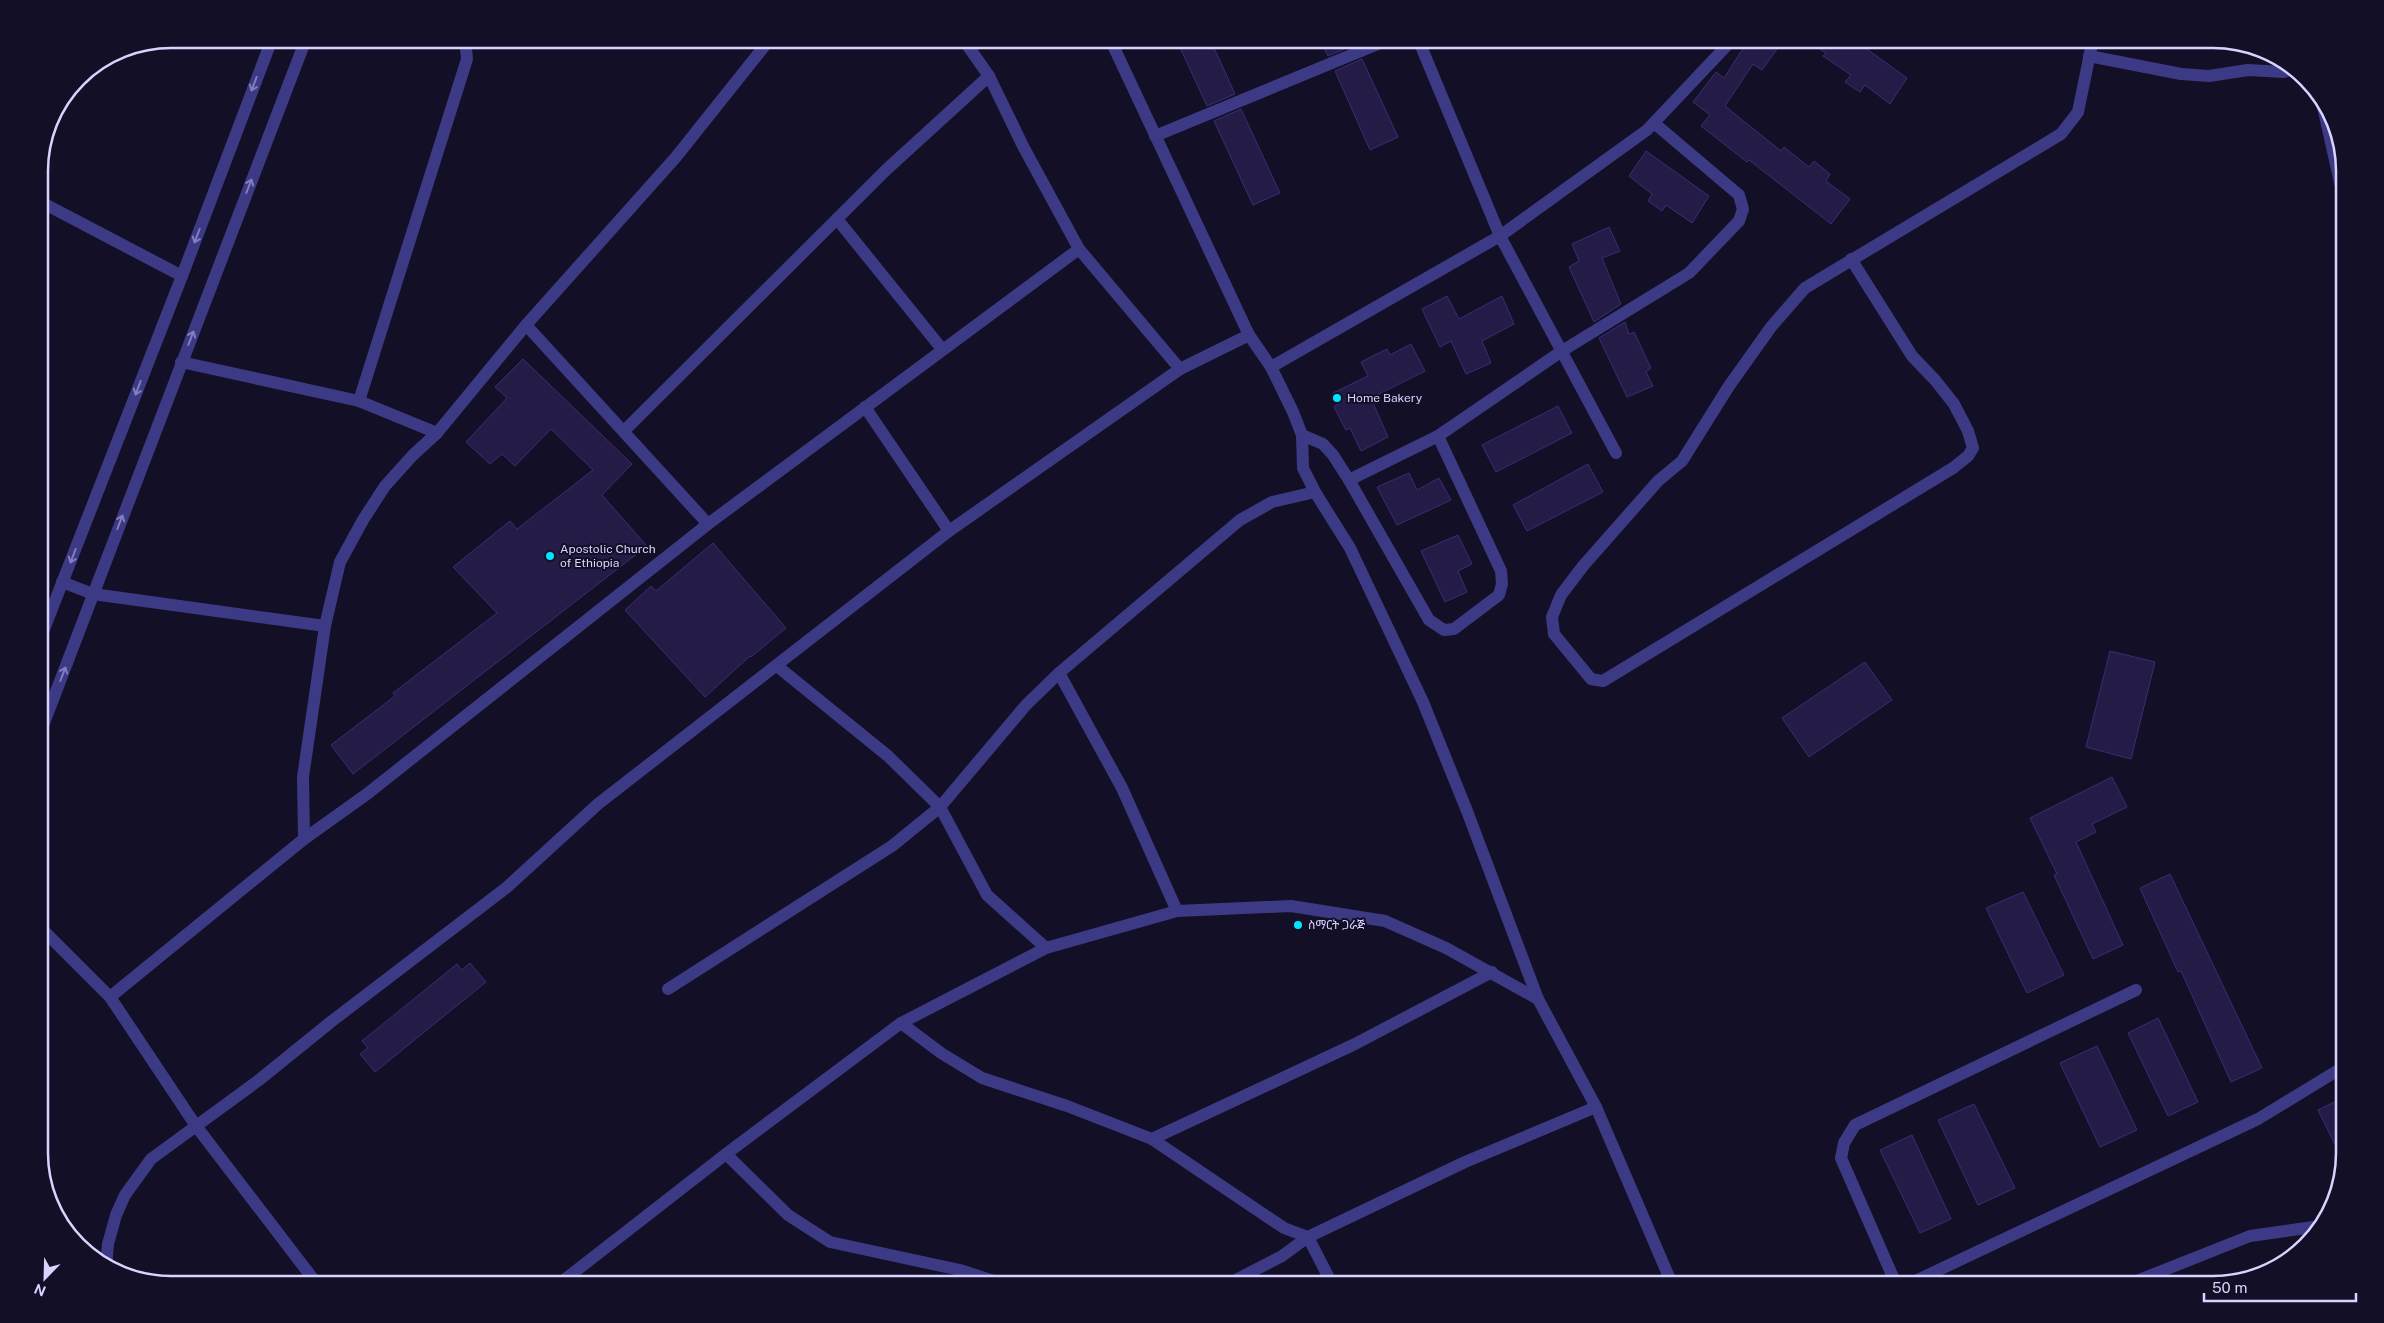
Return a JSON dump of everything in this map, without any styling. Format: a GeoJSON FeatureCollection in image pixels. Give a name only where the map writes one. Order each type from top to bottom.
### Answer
{"type":"FeatureCollection","features":[{"type":"Feature","properties":{"kind":"street"},"geometry":{"type":"LineString","coordinates":[[1155,136],[1370,47]]}},
{"type":"Feature","properties":{"kind":"street"},"geometry":{"type":"LineString","coordinates":[[1421,47],[1500,236],[1616,452]]}},
{"type":"Feature","properties":{"kind":"street"},"geometry":{"type":"LineString","coordinates":[[1272,367],[1500,236],[1654,123],[1725,47]]}},
{"type":"Feature","properties":{"kind":"street"},"geometry":{"type":"LineString","coordinates":[[1852,259],[1912,356],[1935,380],[1954,404],[1968,431],[1973,448],[1968,456],[1953,468],[1603,681],[1591,679],[1554,634],[1552,617],[1561,595],[1583,566],[1658,481],[1682,461],[1729,386],[1771,327],[1805,288],[1852,259],[2061,134],[2078,112],[2091,47]]}},
{"type":"Feature","properties":{"kind":"street"},"geometry":{"type":"LineString","coordinates":[[48,619],[269,48]]}},
{"type":"Feature","properties":{"kind":"street"},"geometry":{"type":"LineString","coordinates":[[48,712],[303,48]]}},
{"type":"Feature","properties":{"kind":"street"},"geometry":{"type":"LineString","coordinates":[[359,401],[466,59],[465,48]]}},
{"type":"Feature","properties":{"kind":"street"},"geometry":{"type":"LineString","coordinates":[[304,839],[303,777],[326,626],[340,562],[363,520],[385,486],[413,455],[437,434],[526,325],[676,157],[763,48]]}},
{"type":"Feature","properties":{"kind":"street"},"geometry":{"type":"LineString","coordinates":[[968,48],[989,76],[1024,148],[1079,249],[1180,369]]}},
{"type":"Feature","properties":{"kind":"street"},"geometry":{"type":"LineString","coordinates":[[1114,48],[1249,335],[1272,367],[1302,435],[1303,468],[1315,492],[1350,548],[1423,702],[1467,811],[1538,999],[1596,1106],[1669,1276]]}},
{"type":"Feature","properties":{"kind":"street"},"geometry":{"type":"LineString","coordinates":[[2089,56],[2181,74],[2209,76],[2248,70],[2286,71]]}},
{"type":"Feature","properties":{"kind":"street"},"geometry":{"type":"LineString","coordinates":[[624,431],[886,170],[989,76]]}},
{"type":"Feature","properties":{"kind":"street"},"geometry":{"type":"LineString","coordinates":[[2326,122],[2336,165]]}},
{"type":"Feature","properties":{"kind":"street"},"geometry":{"type":"LineString","coordinates":[[1349,480],[1438,436],[1562,351],[1689,273],[1739,221],[1743,209],[1739,195],[1654,123]]}},
{"type":"Feature","properties":{"kind":"street"},"geometry":{"type":"LineString","coordinates":[[48,206],[182,276]]}},
{"type":"Feature","properties":{"kind":"street"},"geometry":{"type":"LineString","coordinates":[[837,219],[942,349]]}},
{"type":"Feature","properties":{"kind":"street"},"geometry":{"type":"LineString","coordinates":[[110,997],[304,839],[367,794],[708,524],[1079,249]]}},
{"type":"Feature","properties":{"kind":"street"},"geometry":{"type":"LineString","coordinates":[[526,325],[708,524]]}},
{"type":"Feature","properties":{"kind":"street"},"geometry":{"type":"LineString","coordinates":[[107,1257],[108,1244],[116,1215],[125,1195],[152,1159],[259,1080],[332,1021],[506,888],[598,804],[949,531],[1180,369],[1249,335]]}},
{"type":"Feature","properties":{"kind":"street"},"geometry":{"type":"LineString","coordinates":[[181,362],[359,401],[437,434]]}},
{"type":"Feature","properties":{"kind":"street"},"geometry":{"type":"LineString","coordinates":[[866,407],[949,531]]}},
{"type":"Feature","properties":{"kind":"street"},"geometry":{"type":"LineString","coordinates":[[1302,435],[1323,444],[1349,480],[1429,620],[1444,630],[1454,629],[1499,594],[1502,584],[1501,571],[1438,436]]}},
{"type":"Feature","properties":{"kind":"street"},"geometry":{"type":"LineString","coordinates":[[668,989],[892,846],[940,807],[1026,705],[1058,673],[1240,520],[1272,502],[1315,492]]}},
{"type":"Feature","properties":{"kind":"street"},"geometry":{"type":"LineString","coordinates":[[62,582],[93,594],[326,626]]}},
{"type":"Feature","properties":{"kind":"street"},"geometry":{"type":"LineString","coordinates":[[777,666],[888,756],[940,807],[987,895],[1046,948]]}},
{"type":"Feature","properties":{"kind":"street"},"geometry":{"type":"LineString","coordinates":[[1058,673],[1122,788],[1177,911]]}},
{"type":"Feature","properties":{"kind":"street"},"geometry":{"type":"LineString","coordinates":[[572,1276],[726,1154],[901,1024],[1046,948],[1177,911],[1291,906],[1384,921],[1492,972],[1538,999]]}},
{"type":"Feature","properties":{"kind":"street"},"geometry":{"type":"LineString","coordinates":[[48,935],[110,997],[196,1126],[310,1276]]}},
{"type":"Feature","properties":{"kind":"street"},"geometry":{"type":"LineString","coordinates":[[1152,1139],[1355,1044],[1492,972]]}},
{"type":"Feature","properties":{"kind":"street"},"geometry":{"type":"LineString","coordinates":[[1893,1276],[1841,1158],[1844,1143],[1855,1125],[2136,990]]}},
{"type":"Feature","properties":{"kind":"street"},"geometry":{"type":"LineString","coordinates":[[901,1024],[941,1053],[982,1078],[1067,1106],[1152,1139],[1284,1228],[1308,1237],[1328,1276]]}},
{"type":"Feature","properties":{"kind":"street"},"geometry":{"type":"LineString","coordinates":[[1930,1276],[2258,1119],[2336,1071]]}},
{"type":"Feature","properties":{"kind":"street"},"geometry":{"type":"LineString","coordinates":[[1243,1276],[1282,1256],[1308,1237],[1465,1162],[1596,1106]]}},
{"type":"Feature","properties":{"kind":"street"},"geometry":{"type":"LineString","coordinates":[[726,1154],[788,1215],[830,1242],[960,1270],[978,1276]]}},
{"type":"Feature","properties":{"kind":"street"},"geometry":{"type":"LineString","coordinates":[[2149,1276],[2250,1236],[2311,1227]]}},
{"type":"Feature","properties":{"kind":"building"},"geometry":{"type":"Polygon","coordinates":[[[1214,47],[1235,94],[1207,106],[1180,48],[1214,47]]]}},
{"type":"Feature","properties":{"kind":"building"},"geometry":{"type":"Polygon","coordinates":[[[1324,47],[1348,47],[1328,56],[1324,47]]]}},
{"type":"Feature","properties":{"kind":"building"},"geometry":{"type":"Polygon","coordinates":[[[1744,47],[1778,47],[1762,70],[1753,64],[1725,106],[1781,151],[1784,147],[1809,167],[1814,161],[1830,174],[1826,181],[1850,199],[1831,224],[1749,160],[1747,162],[1701,126],[1710,115],[1693,102],[1716,72],[1724,78],[1744,47]]]}},
{"type":"Feature","properties":{"kind":"building"},"geometry":{"type":"Polygon","coordinates":[[[1817,47],[1864,47],[1907,78],[1890,104],[1865,85],[1860,92],[1845,82],[1851,75],[1823,56],[1826,53],[1817,47]]]}},
{"type":"Feature","properties":{"kind":"building"},"geometry":{"type":"Polygon","coordinates":[[[1362,59],[1398,137],[1370,150],[1335,71],[1362,59]]]}},
{"type":"Feature","properties":{"kind":"building"},"geometry":{"type":"Polygon","coordinates":[[[1241,109],[1280,193],[1253,205],[1214,121],[1241,109]]]}},
{"type":"Feature","properties":{"kind":"building"},"geometry":{"type":"Polygon","coordinates":[[[1646,151],[1709,196],[1692,223],[1666,205],[1662,211],[1648,201],[1652,194],[1629,176],[1646,151]]]}},
{"type":"Feature","properties":{"kind":"building"},"geometry":{"type":"Polygon","coordinates":[[[1609,227],[1620,251],[1602,258],[1621,304],[1594,322],[1569,267],[1579,261],[1572,244],[1609,227]]]}},
{"type":"Feature","properties":{"kind":"building"},"geometry":{"type":"Polygon","coordinates":[[[1447,296],[1459,319],[1502,296],[1514,324],[1482,341],[1491,363],[1466,374],[1451,341],[1440,347],[1422,309],[1447,296]]]}},
{"type":"Feature","properties":{"kind":"building"},"geometry":{"type":"Polygon","coordinates":[[[1625,322],[1629,334],[1634,332],[1651,368],[1646,372],[1653,386],[1627,397],[1599,338],[1625,322]]]}},
{"type":"Feature","properties":{"kind":"building"},"geometry":{"type":"Polygon","coordinates":[[[1411,344],[1425,371],[1371,398],[1388,437],[1361,451],[1350,428],[1346,430],[1334,407],[1338,404],[1333,393],[1368,376],[1361,362],[1387,349],[1390,355],[1411,344]]]}},
{"type":"Feature","properties":{"kind":"building"},"geometry":{"type":"Polygon","coordinates":[[[523,359],[632,464],[602,495],[647,546],[353,774],[331,745],[395,696],[393,693],[497,613],[453,567],[510,521],[517,529],[593,470],[551,429],[515,466],[502,454],[490,464],[466,442],[507,398],[495,387],[523,359]]]}},
{"type":"Feature","properties":{"kind":"building"},"geometry":{"type":"Polygon","coordinates":[[[1558,406],[1572,433],[1496,472],[1482,445],[1558,406]]]}},
{"type":"Feature","properties":{"kind":"building"},"geometry":{"type":"Polygon","coordinates":[[[1588,464],[1603,492],[1527,531],[1513,505],[1588,464]]]}},
{"type":"Feature","properties":{"kind":"building"},"geometry":{"type":"Polygon","coordinates":[[[1409,473],[1417,490],[1439,478],[1451,500],[1397,525],[1377,487],[1409,473]]]}},
{"type":"Feature","properties":{"kind":"building"},"geometry":{"type":"Polygon","coordinates":[[[1458,535],[1472,564],[1458,571],[1467,592],[1445,602],[1421,551],[1458,535]]]}},
{"type":"Feature","properties":{"kind":"building"},"geometry":{"type":"Polygon","coordinates":[[[713,543],[786,628],[750,656],[705,697],[625,610],[651,586],[656,591],[713,543]]]}},
{"type":"Feature","properties":{"kind":"building"},"geometry":{"type":"Polygon","coordinates":[[[2110,651],[2155,662],[2131,759],[2086,747],[2110,651]]]}},
{"type":"Feature","properties":{"kind":"building"},"geometry":{"type":"Polygon","coordinates":[[[1865,662],[1892,700],[1809,757],[1782,718],[1865,662]]]}},
{"type":"Feature","properties":{"kind":"building"},"geometry":{"type":"Polygon","coordinates":[[[2112,777],[2127,807],[2092,824],[2096,832],[2076,842],[2123,945],[2093,959],[2054,875],[2057,874],[2030,818],[2112,777]]]}},
{"type":"Feature","properties":{"kind":"building"},"geometry":{"type":"Polygon","coordinates":[[[2170,874],[2262,1068],[2231,1082],[2181,971],[2178,972],[2140,888],[2170,874]]]}},
{"type":"Feature","properties":{"kind":"building"},"geometry":{"type":"Polygon","coordinates":[[[2023,892],[2064,975],[2027,993],[1986,908],[2023,892]]]}},
{"type":"Feature","properties":{"kind":"building"},"geometry":{"type":"Polygon","coordinates":[[[470,963],[486,982],[375,1072],[360,1054],[368,1048],[362,1041],[457,964],[462,970],[470,963]]]}},
{"type":"Feature","properties":{"kind":"building"},"geometry":{"type":"Polygon","coordinates":[[[2158,1018],[2198,1102],[2168,1116],[2128,1033],[2158,1018]]]}},
{"type":"Feature","properties":{"kind":"building"},"geometry":{"type":"Polygon","coordinates":[[[2097,1046],[2137,1130],[2100,1147],[2060,1063],[2097,1046]]]}},
{"type":"Feature","properties":{"kind":"building"},"geometry":{"type":"Polygon","coordinates":[[[2336,1101],[2336,1147],[2318,1110],[2336,1101]]]}},
{"type":"Feature","properties":{"kind":"building"},"geometry":{"type":"Polygon","coordinates":[[[1974,1104],[2015,1188],[1978,1205],[1938,1120],[1974,1104]]]}},
{"type":"Feature","properties":{"kind":"building"},"geometry":{"type":"Polygon","coordinates":[[[1912,1135],[1951,1219],[1920,1233],[1880,1150],[1912,1135]]]}},
{"type":"Feature","properties":{"kind":"place","name":"Home Bakery"},"geometry":{"type":"Point","coordinates":[1337,398]}},
{"type":"Feature","properties":{"kind":"place","name":"Apostolic Church of Ethiopia"},"geometry":{"type":"Point","coordinates":[550,556]}},
{"type":"Feature","properties":{"kind":"place","name":"ስማርት ጋራጅ"},"geometry":{"type":"Point","coordinates":[1298,925]}}]}
